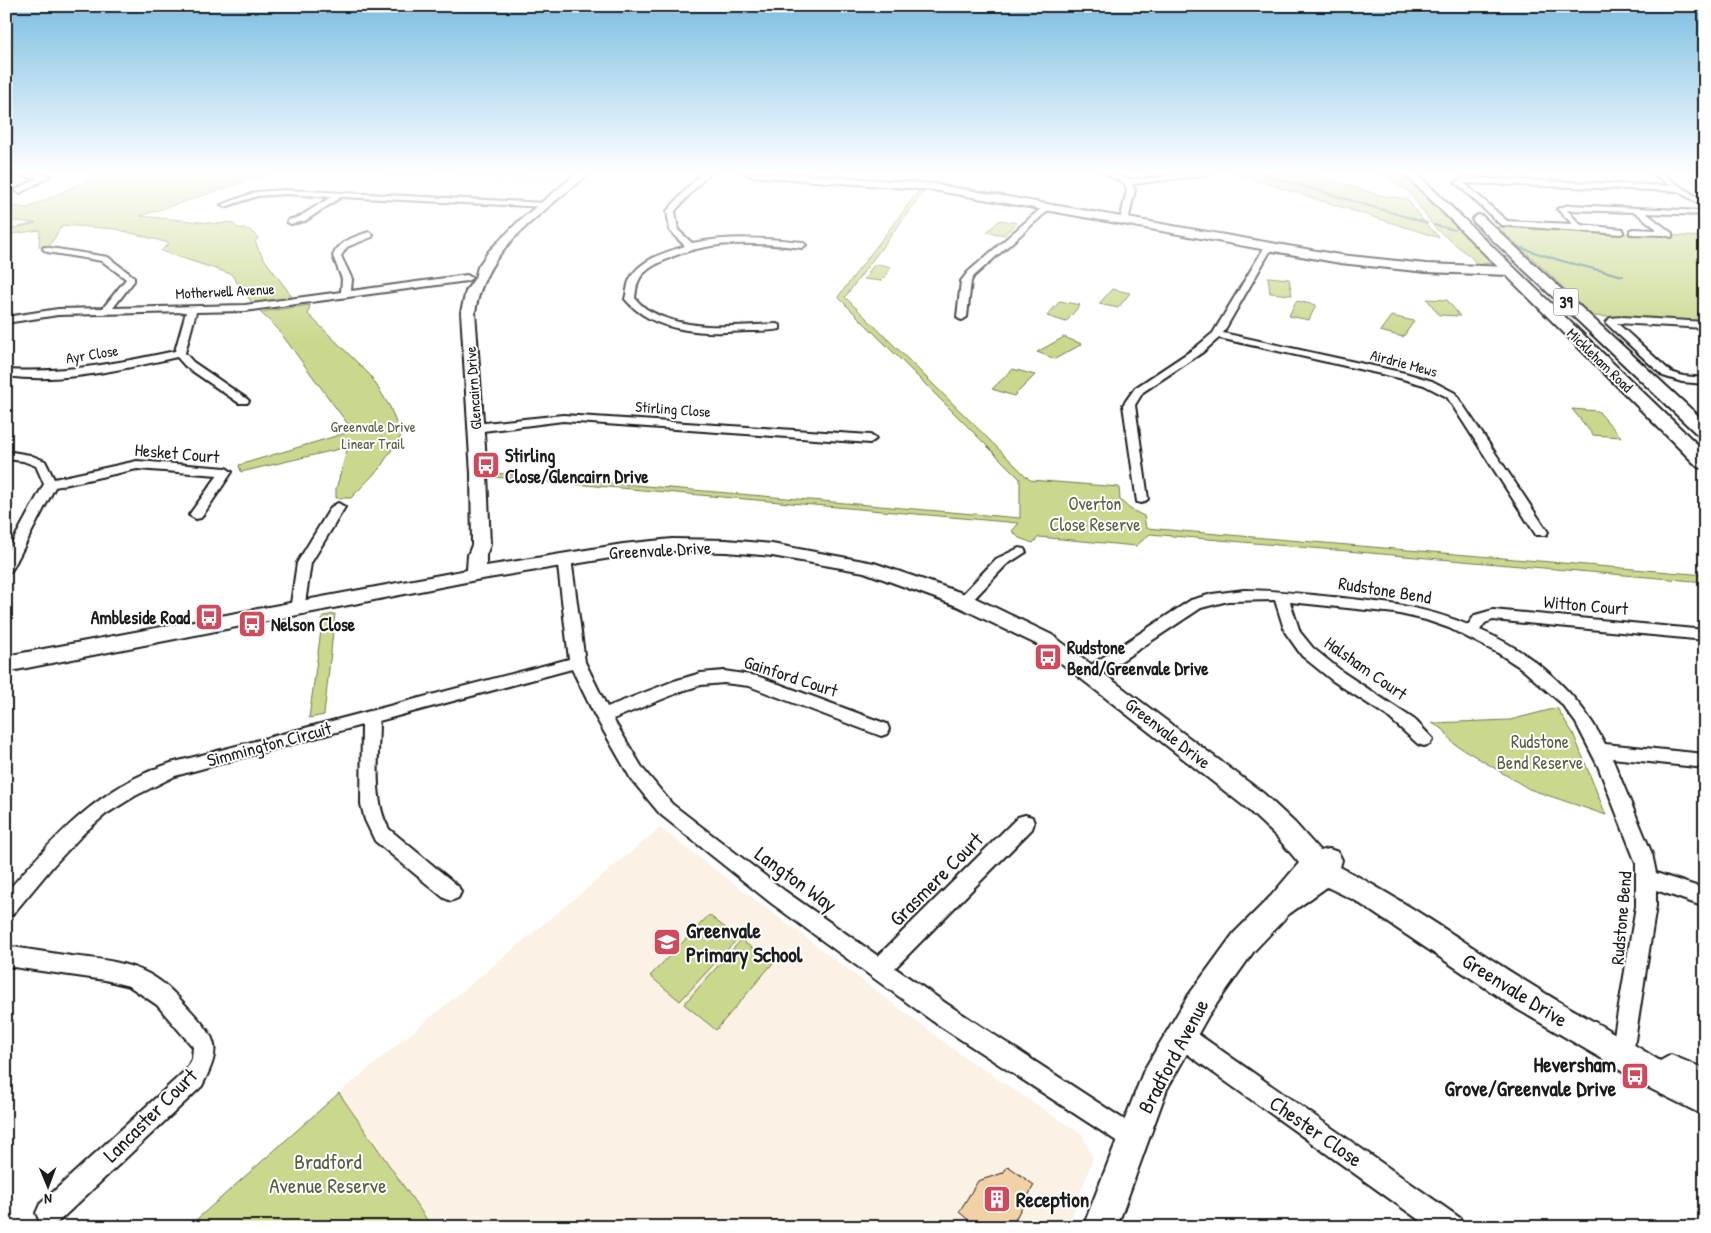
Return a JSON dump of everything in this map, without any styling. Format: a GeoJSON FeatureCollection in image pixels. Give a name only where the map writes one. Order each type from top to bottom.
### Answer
{"type":"FeatureCollection","features":[{"type":"Feature","properties":{"kind":"main road","name":"Mickleham Road"},"geometry":{"type":"LineString","coordinates":[[1468,231],[1705,463]]}},
{"type":"Feature","properties":{"kind":"main road","name":"Mickleham Road"},"geometry":{"type":"LineString","coordinates":[[1489,231],[1705,432]]}},
{"type":"Feature","properties":{"kind":"main road"},"geometry":{"type":"LineString","coordinates":[[1554,314],[1563,317],[1572,314],[1559,296]]}},
{"type":"Feature","properties":{"kind":"street"},"geometry":{"type":"LineString","coordinates":[[473,280],[502,244],[517,231]]}},
{"type":"Feature","properties":{"kind":"street"},"geometry":{"type":"LineString","coordinates":[[674,231],[690,246]]}},
{"type":"Feature","properties":{"kind":"street"},"geometry":{"type":"LineString","coordinates":[[962,317],[966,281],[971,274],[1021,231]]}},
{"type":"Feature","properties":{"kind":"street"},"geometry":{"type":"LineString","coordinates":[[1175,231],[1268,248],[1390,265],[1509,271]]}},
{"type":"Feature","properties":{"kind":"street"},"geometry":{"type":"LineString","coordinates":[[1608,231],[1620,231]]}},
{"type":"Feature","properties":{"kind":"street"},"geometry":{"type":"LineString","coordinates":[[1633,232],[1668,234],[1664,231]]}},
{"type":"Feature","properties":{"kind":"street"},"geometry":{"type":"LineString","coordinates":[[346,294],[347,280],[337,256],[344,246],[369,235]]}},
{"type":"Feature","properties":{"kind":"street"},"geometry":{"type":"LineString","coordinates":[[776,327],[718,330],[675,325],[645,313],[630,299],[634,279],[648,264],[671,252],[690,246],[731,240],[766,240],[802,245]]}},
{"type":"Feature","properties":{"kind":"street"},"geometry":{"type":"LineString","coordinates":[[1142,499],[1129,414],[1132,398],[1139,390],[1200,350],[1217,335],[1268,248]]}},
{"type":"Feature","properties":{"kind":"street"},"geometry":{"type":"LineString","coordinates":[[47,249],[105,259],[131,279],[107,309]]}},
{"type":"Feature","properties":{"kind":"street","name":"Motherwell Avenue"},"geometry":{"type":"LineString","coordinates":[[6,320],[58,312],[107,309],[245,308],[346,294],[473,280]]}},
{"type":"Feature","properties":{"kind":"street","name":"Glencairn Drive"},"geometry":{"type":"LineString","coordinates":[[473,280],[468,312],[479,474],[481,545],[476,556],[483,572]]}},
{"type":"Feature","properties":{"kind":"street"},"geometry":{"type":"LineString","coordinates":[[192,309],[180,353],[189,364],[243,401]]}},
{"type":"Feature","properties":{"kind":"street"},"geometry":{"type":"LineString","coordinates":[[1705,325],[1622,320],[1611,322],[1664,372],[1690,380],[1705,380]]}},
{"type":"Feature","properties":{"kind":"street","name":"Airdrie Mews"},"geometry":{"type":"LineString","coordinates":[[1217,335],[1401,375],[1428,383],[1451,395],[1541,532]]}},
{"type":"Feature","properties":{"kind":"street","name":"Ayr Close"},"geometry":{"type":"LineString","coordinates":[[8,373],[61,374],[94,371],[180,353]]}},
{"type":"Feature","properties":{"kind":"street","name":"Stirling Close"},"geometry":{"type":"LineString","coordinates":[[475,428],[563,418],[870,440]]}},
{"type":"Feature","properties":{"kind":"street"},"geometry":{"type":"LineString","coordinates":[[6,455],[26,458],[41,464],[50,484],[6,568]]}},
{"type":"Feature","properties":{"kind":"street","name":"Hesket Court"},"geometry":{"type":"LineString","coordinates":[[50,484],[137,465],[226,472],[196,514]]}},
{"type":"Feature","properties":{"kind":"street"},"geometry":{"type":"LineString","coordinates":[[297,610],[304,563],[338,507]]}},
{"type":"Feature","properties":{"kind":"street","name":"Greenvale Drive"},"geometry":{"type":"LineString","coordinates":[[6,664],[297,610],[483,572],[564,558],[672,545],[772,550],[867,567],[964,601],[1045,640],[1091,673],[1254,800],[1323,865],[1527,999],[1622,1053],[1650,1072],[1705,1101]]}},
{"type":"Feature","properties":{"kind":"street"},"geometry":{"type":"LineString","coordinates":[[964,601],[1000,562],[1019,552]]}},
{"type":"Feature","properties":{"kind":"street","name":"Langton Way"},"geometry":{"type":"LineString","coordinates":[[564,558],[577,662],[602,716],[637,774],[666,809],[778,897],[948,1017],[1132,1138]]}},
{"type":"Feature","properties":{"kind":"street","name":"Rudstone Bend"},"geometry":{"type":"LineString","coordinates":[[1091,673],[1196,604],[1227,595],[1281,597],[1372,605],[1407,611],[1471,632],[1513,655],[1551,683],[1582,718],[1599,750],[1646,863],[1648,878],[1646,906],[1622,1053]]}},
{"type":"Feature","properties":{"kind":"street","name":"Halsham Court"},"geometry":{"type":"LineString","coordinates":[[1281,597],[1291,629],[1309,654],[1327,669],[1400,716],[1424,739]]}},
{"type":"Feature","properties":{"kind":"street","name":"Witton Court"},"geometry":{"type":"LineString","coordinates":[[1471,632],[1480,619],[1493,616],[1705,634]]}},
{"type":"Feature","properties":{"kind":"street","name":"Simmington Circuit"},"geometry":{"type":"LineString","coordinates":[[6,908],[64,841],[91,815],[129,790],[171,770],[577,662]]}},
{"type":"Feature","properties":{"kind":"street","name":"Gainford Court"},"geometry":{"type":"LineString","coordinates":[[602,716],[680,685],[701,679],[731,677],[751,680],[881,728]]}},
{"type":"Feature","properties":{"kind":"street"},"geometry":{"type":"LineString","coordinates":[[371,717],[370,804],[374,820],[382,835],[451,892]]}},
{"type":"Feature","properties":{"kind":"street"},"geometry":{"type":"LineString","coordinates":[[1599,750],[1705,761]]}},
{"type":"Feature","properties":{"kind":"street","name":"Grasmere Court"},"geometry":{"type":"LineString","coordinates":[[880,969],[1025,824]]}},
{"type":"Feature","properties":{"kind":"street","name":"Bradford Avenue"},"geometry":{"type":"LineString","coordinates":[[1100,1227],[1155,1081],[1180,1035],[1219,975],[1244,942],[1323,865]]}},
{"type":"Feature","properties":{"kind":"street"},"geometry":{"type":"LineString","coordinates":[[1648,878],[1705,898]]}},
{"type":"Feature","properties":{"kind":"street","name":"Lancaster Court"},"geometry":{"type":"LineString","coordinates":[[6,956],[132,976],[155,990],[170,1003],[202,1038],[206,1046],[204,1056],[194,1078],[49,1213]]}},
{"type":"Feature","properties":{"kind":"street","name":"Chester Close"},"geometry":{"type":"LineString","coordinates":[[1180,1035],[1451,1227]]}},
{"type":"Feature","properties":{"kind":"street","name":"Greenvale Drive"},"geometry":{"type":"LineString","coordinates":[[1622,1053],[1654,1063],[1705,1085]]}},
{"type":"Feature","properties":{"kind":"shaded area","name":"Greenvale Primary School"},"geometry":{"type":"Polygon","coordinates":[[[660,828],[964,1057],[1083,1135],[1093,1159],[1068,1227],[432,1227],[339,1093],[660,828]]]}},
{"type":"Feature","properties":{"kind":"green space"},"geometry":{"type":"Polygon","coordinates":[[[6,231],[36,231],[6,235],[6,231]]]}},
{"type":"Feature","properties":{"kind":"green space"},"geometry":{"type":"Polygon","coordinates":[[[40,231],[59,231],[50,245],[39,247],[40,231]]]}},
{"type":"Feature","properties":{"kind":"green space"},"geometry":{"type":"Polygon","coordinates":[[[122,231],[251,231],[258,238],[255,242],[263,257],[293,299],[253,304],[231,274],[161,251],[169,243],[122,231]]]}},
{"type":"Feature","properties":{"kind":"green space","name":"Overton Close Reserve"},"geometry":{"type":"Polygon","coordinates":[[[888,231],[895,231],[845,297],[1030,480],[1119,487],[1120,500],[1130,509],[1144,516],[1146,528],[1705,575],[1705,582],[1150,534],[1136,546],[1039,537],[1033,543],[1019,538],[1012,531],[1019,523],[494,477],[494,473],[1020,518],[1020,479],[838,297],[888,231]]]}},
{"type":"Feature","properties":{"kind":"green space"},"geometry":{"type":"Polygon","coordinates":[[[989,231],[1009,231],[1004,235],[987,232],[989,231]]]}},
{"type":"Feature","properties":{"kind":"green space"},"geometry":{"type":"Polygon","coordinates":[[[1416,231],[1433,231],[1440,238],[1416,231]]]}},
{"type":"Feature","properties":{"kind":"green space"},"geometry":{"type":"Polygon","coordinates":[[[1438,231],[1462,231],[1491,261],[1490,263],[1475,265],[1471,257],[1438,231]]]}},
{"type":"Feature","properties":{"kind":"green space"},"geometry":{"type":"Polygon","coordinates":[[[1501,231],[1571,231],[1705,237],[1705,322],[1592,316],[1501,231]]]}},
{"type":"Feature","properties":{"kind":"green space"},"geometry":{"type":"Polygon","coordinates":[[[874,265],[891,267],[882,281],[864,279],[874,265]]]}},
{"type":"Feature","properties":{"kind":"green space"},"geometry":{"type":"Polygon","coordinates":[[[1268,277],[1289,279],[1292,295],[1270,293],[1268,277]]]}},
{"type":"Feature","properties":{"kind":"green space"},"geometry":{"type":"Polygon","coordinates":[[[1112,289],[1130,293],[1118,308],[1099,304],[1112,289]]]}},
{"type":"Feature","properties":{"kind":"green space"},"geometry":{"type":"Polygon","coordinates":[[[1427,299],[1447,300],[1460,316],[1439,315],[1427,299]]]}},
{"type":"Feature","properties":{"kind":"green space"},"geometry":{"type":"Polygon","coordinates":[[[1060,301],[1080,305],[1066,322],[1047,316],[1060,301]]]}},
{"type":"Feature","properties":{"kind":"green space"},"geometry":{"type":"Polygon","coordinates":[[[1296,301],[1316,305],[1309,320],[1289,316],[1296,301]]]}},
{"type":"Feature","properties":{"kind":"green space","name":"Greenvale Drive Linear Trail"},"geometry":{"type":"Polygon","coordinates":[[[310,305],[308,314],[370,375],[390,407],[401,436],[379,469],[351,498],[336,498],[336,489],[348,447],[241,472],[239,465],[346,433],[350,427],[277,328],[260,312],[310,305]]]}},
{"type":"Feature","properties":{"kind":"green space"},"geometry":{"type":"Polygon","coordinates":[[[1391,316],[1414,321],[1403,337],[1380,331],[1391,316]]]}},
{"type":"Feature","properties":{"kind":"green space"},"geometry":{"type":"Polygon","coordinates":[[[1064,337],[1082,344],[1055,359],[1037,352],[1064,337]]]}},
{"type":"Feature","properties":{"kind":"green space"},"geometry":{"type":"Polygon","coordinates":[[[1013,369],[1035,375],[1014,396],[992,389],[1013,369]]]}},
{"type":"Feature","properties":{"kind":"green space"},"geometry":{"type":"Polygon","coordinates":[[[1572,409],[1598,411],[1621,437],[1593,435],[1572,409]]]}},
{"type":"Feature","properties":{"kind":"green space"},"geometry":{"type":"Polygon","coordinates":[[[335,614],[324,715],[309,718],[323,616],[335,614]]]}},
{"type":"Feature","properties":{"kind":"green space","name":"Rudstone Bend Reserve"},"geometry":{"type":"Polygon","coordinates":[[[1557,708],[1573,733],[1606,815],[1529,789],[1453,743],[1444,730],[1432,723],[1510,720],[1557,708]]]}},
{"type":"Feature","properties":{"kind":"green space"},"geometry":{"type":"Polygon","coordinates":[[[709,915],[738,938],[680,1001],[650,976],[709,915]]]}},
{"type":"Feature","properties":{"kind":"green space"},"geometry":{"type":"Polygon","coordinates":[[[741,940],[773,963],[716,1030],[684,1004],[741,940]]]}},
{"type":"Feature","properties":{"kind":"green space","name":"Bradford Avenue Reserve"},"geometry":{"type":"Polygon","coordinates":[[[339,1093],[432,1227],[188,1227],[339,1093]]]}},
{"type":"Feature","properties":{"kind":"building","name":"Reception"},"geometry":{"type":"Polygon","coordinates":[[[1008,1166],[1034,1185],[1011,1227],[977,1227],[959,1212],[978,1181],[1003,1173],[1008,1166]]]}},
{"type":"Feature","properties":{"kind":"waterway"},"geometry":{"type":"LineString","coordinates":[[1509,244],[1562,261],[1623,276]]}},
{"type":"Feature","properties":{"kind":"place","name":"Stirling Close/Glencairn Drive"},"geometry":{"type":"Point","coordinates":[486,465]}},
{"type":"Feature","properties":{"kind":"place","name":"Ambleside Road"},"geometry":{"type":"Point","coordinates":[209,617]}},
{"type":"Feature","properties":{"kind":"place","name":"Nelson Close"},"geometry":{"type":"Point","coordinates":[252,624]}},
{"type":"Feature","properties":{"kind":"place","name":"Rudstone Bend/Greenvale Drive"},"geometry":{"type":"Point","coordinates":[1048,657]}},
{"type":"Feature","properties":{"kind":"place","name":"Greenvale Primary School"},"geometry":{"type":"Point","coordinates":[667,942]}},
{"type":"Feature","properties":{"kind":"place","name":"Heversham Grove/Greenvale Drive"},"geometry":{"type":"Point","coordinates":[1635,1076]}},
{"type":"Feature","properties":{"kind":"place","name":"Reception"},"geometry":{"type":"Point","coordinates":[997,1199]}}]}
